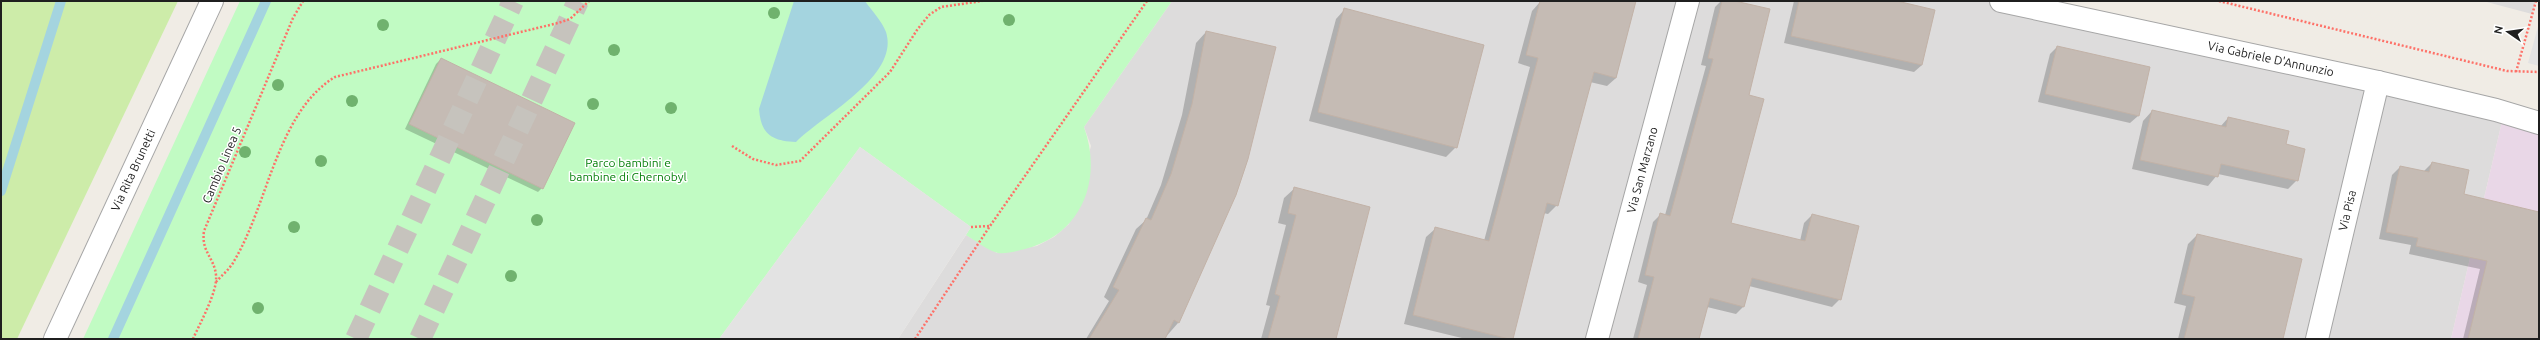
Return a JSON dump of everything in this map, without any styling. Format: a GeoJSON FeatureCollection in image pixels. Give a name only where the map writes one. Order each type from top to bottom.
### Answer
{"type":"FeatureCollection","features":[{"type":"Feature","properties":{"kind":"street","name":"Via Rita Brunetti"},"geometry":{"type":"LineString","coordinates":[[55,339],[212,1]]}},
{"type":"Feature","properties":{"kind":"street","name":"Via San Marzano"},"geometry":{"type":"LineString","coordinates":[[1597,339],[1688,1]]}},
{"type":"Feature","properties":{"kind":"street","name":"Via Gabriele D'Annunzio"},"geometry":{"type":"LineString","coordinates":[[2001,1],[2378,82],[2496,110],[2539,123]]}},
{"type":"Feature","properties":{"kind":"street","name":"Via Pisa"},"geometry":{"type":"LineString","coordinates":[[2317,339],[2378,82]]}},
{"type":"Feature","properties":{"kind":"path","name":"Cambio Linea 5"},"geometry":{"type":"LineString","coordinates":[[216,282],[214,267],[204,248],[204,231],[294,18],[303,1]]}},
{"type":"Feature","properties":{"kind":"path"},"geometry":{"type":"LineString","coordinates":[[193,339],[216,282],[234,262],[296,117],[322,85],[335,77],[558,23],[570,18],[589,1]]}},
{"type":"Feature","properties":{"kind":"path"},"geometry":{"type":"LineString","coordinates":[[732,146],[753,160],[776,165],[800,161],[890,72],[916,30],[929,16],[941,6],[982,1]]}},
{"type":"Feature","properties":{"kind":"path"},"geometry":{"type":"LineString","coordinates":[[915,339],[990,226],[1147,1]]}},
{"type":"Feature","properties":{"kind":"path"},"geometry":{"type":"LineString","coordinates":[[2219,1],[2516,72],[2539,72]]}},
{"type":"Feature","properties":{"kind":"path"},"geometry":{"type":"LineString","coordinates":[[2516,72],[2536,1]]}},
{"type":"Feature","properties":{"kind":"path"},"geometry":{"type":"LineString","coordinates":[[971,227],[990,226]]}},
{"type":"Feature","properties":{"kind":"shaded area"},"geometry":{"type":"Polygon","coordinates":[[[1172,1],[2003,1],[2504,113],[2451,339],[898,339],[966,235],[997,253],[1037,246],[1054,237],[1069,224],[1091,146],[1084,127],[1172,1]]]}},
{"type":"Feature","properties":{"kind":"shaded area"},"geometry":{"type":"Polygon","coordinates":[[[2483,1],[2536,1],[2532,14],[2483,1]]]}},
{"type":"Feature","properties":{"kind":"shaded area"},"geometry":{"type":"Polygon","coordinates":[[[2539,23],[2539,66],[2528,63],[2539,23]]]}},
{"type":"Feature","properties":{"kind":"shaded area"},"geometry":{"type":"Polygon","coordinates":[[[2504,113],[2539,123],[2539,339],[2451,339],[2504,113]]]}},
{"type":"Feature","properties":{"kind":"shaded area"},"geometry":{"type":"Polygon","coordinates":[[[860,147],[971,227],[898,339],[719,339],[860,147]]]}},
{"type":"Feature","properties":{"kind":"green space"},"geometry":{"type":"Polygon","coordinates":[[[1,1],[178,1],[17,339],[1,339],[1,1]]]}},
{"type":"Feature","properties":{"kind":"green space","name":"Parco bambini e bambine di Chernobyl"},"geometry":{"type":"Polygon","coordinates":[[[240,1],[1172,1],[1084,127],[1089,147],[1091,166],[1089,185],[1083,202],[1074,218],[1061,231],[1045,242],[1025,249],[998,253],[986,248],[966,235],[971,227],[860,147],[719,339],[83,339],[240,1]]]}},
{"type":"Feature","properties":{"kind":"water"},"geometry":{"type":"Polygon","coordinates":[[[794,1],[865,1],[886,32],[887,48],[882,64],[871,79],[840,107],[796,142],[780,140],[769,134],[762,125],[759,109],[794,1]]]}},
{"type":"Feature","properties":{"kind":"building"},"geometry":{"type":"Polygon","coordinates":[[[1540,1],[1636,1],[1616,78],[1594,72],[1558,206],[1547,203],[1513,339],[1509,339],[1413,315],[1435,227],[1489,241],[1538,58],[1526,55],[1540,1]]]}},
{"type":"Feature","properties":{"kind":"building"},"geometry":{"type":"Polygon","coordinates":[[[1722,1],[1735,1],[1770,9],[1749,95],[1764,99],[1731,223],[1805,241],[1812,214],[1859,226],[1841,300],[1752,278],[1744,307],[1710,298],[1699,339],[1638,339],[1654,277],[1645,275],[1660,213],[1670,216],[1713,59],[1708,58],[1722,1]]]}},
{"type":"Feature","properties":{"kind":"building"},"geometry":{"type":"Polygon","coordinates":[[[1799,1],[1897,1],[1935,10],[1922,65],[1791,36],[1799,1]]]}},
{"type":"Feature","properties":{"kind":"building"},"geometry":{"type":"Polygon","coordinates":[[[1344,8],[1484,45],[1457,148],[1318,112],[1344,8]]]}},
{"type":"Feature","properties":{"kind":"building"},"geometry":{"type":"Polygon","coordinates":[[[1206,31],[1276,47],[1248,159],[1236,195],[1179,323],[1174,320],[1165,339],[1089,339],[1119,290],[1113,287],[1146,218],[1151,220],[1171,174],[1192,104],[1206,31]]]}},
{"type":"Feature","properties":{"kind":"building"},"geometry":{"type":"Polygon","coordinates":[[[2057,46],[2150,67],[2139,116],[2045,94],[2057,46]]]}},
{"type":"Feature","properties":{"kind":"building"},"geometry":{"type":"Polygon","coordinates":[[[441,58],[575,123],[543,189],[409,124],[441,58]]]}},
{"type":"Feature","properties":{"kind":"building"},"geometry":{"type":"Polygon","coordinates":[[[2152,110],[2226,127],[2228,117],[2289,131],[2286,144],[2305,149],[2298,181],[2221,164],[2218,177],[2140,160],[2152,110]]]}},
{"type":"Feature","properties":{"kind":"building"},"geometry":{"type":"Polygon","coordinates":[[[2432,162],[2469,170],[2464,194],[2539,212],[2539,339],[2468,339],[2487,261],[2416,246],[2418,238],[2386,232],[2400,166],[2429,172],[2432,162]]]}},
{"type":"Feature","properties":{"kind":"building"},"geometry":{"type":"Polygon","coordinates":[[[1294,187],[1370,207],[1336,339],[1268,339],[1280,296],[1275,294],[1296,215],[1288,213],[1294,187]]]}},
{"type":"Feature","properties":{"kind":"building"},"geometry":{"type":"Polygon","coordinates":[[[2197,234],[2302,259],[2283,339],[2184,339],[2195,297],[2182,294],[2197,234]]]}},
{"type":"Feature","properties":{"kind":"waterway"},"geometry":{"type":"LineString","coordinates":[[1,191],[61,1]]}},
{"type":"Feature","properties":{"kind":"waterway"},"geometry":{"type":"LineString","coordinates":[[113,339],[266,1]]}},
{"type":"Feature","properties":{"kind":"tunnel"},"geometry":{"type":"LineString","coordinates":[[356,339],[513,1]]}},
{"type":"Feature","properties":{"kind":"tunnel"},"geometry":{"type":"LineString","coordinates":[[420,339],[578,1]]}}]}
